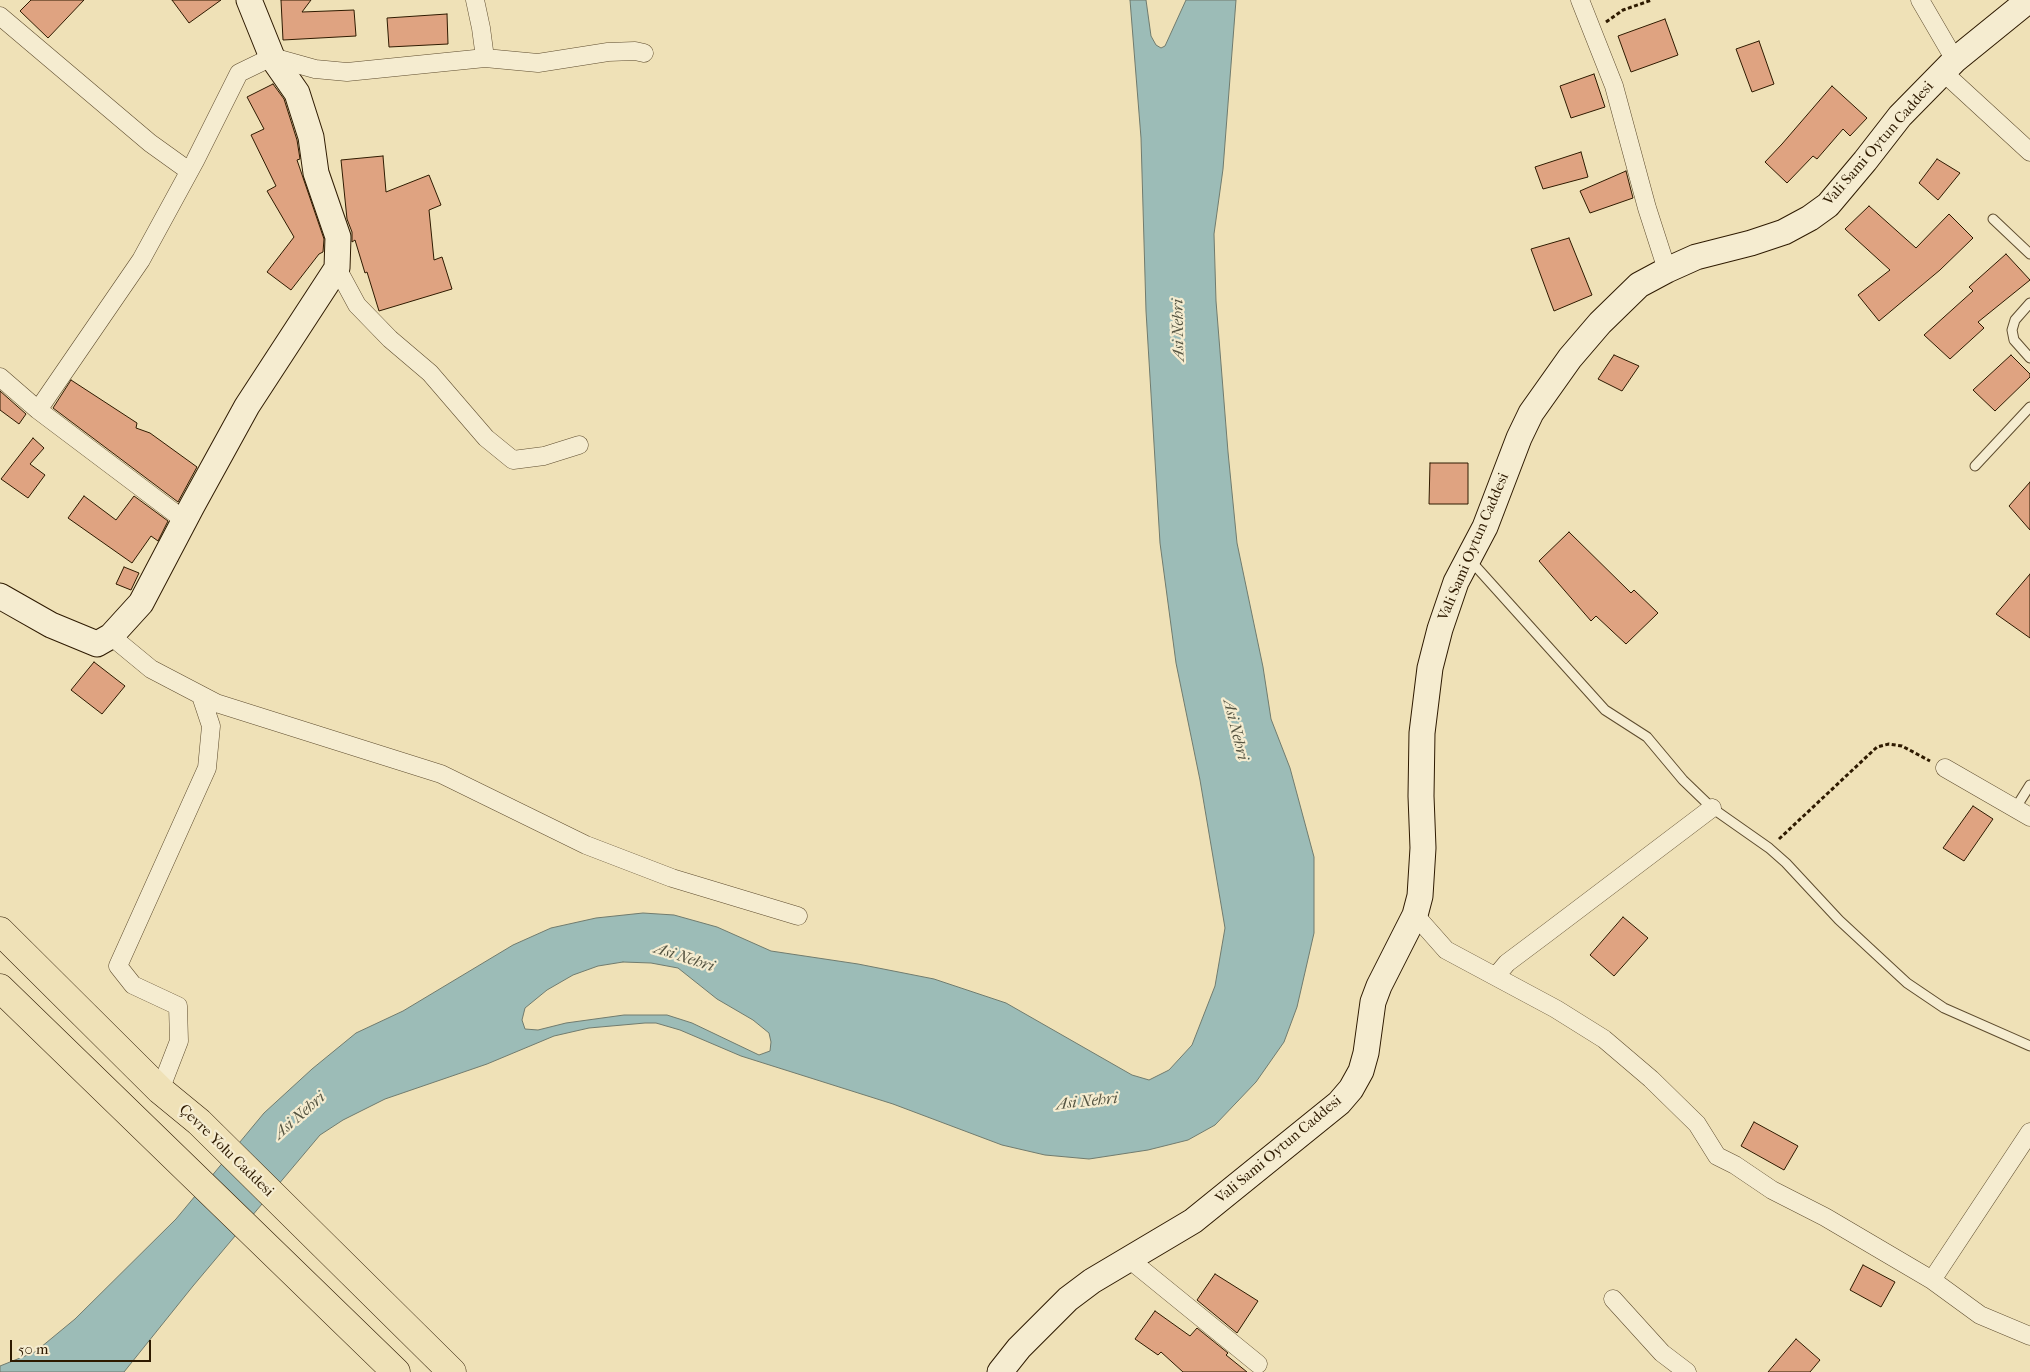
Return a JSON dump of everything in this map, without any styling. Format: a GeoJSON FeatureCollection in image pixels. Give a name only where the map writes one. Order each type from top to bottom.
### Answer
{"type":"FeatureCollection","features":[{"type":"Feature","properties":{"kind":"highway","name":"Çevre Yolu Caddesi"},"geometry":{"type":"LineString","coordinates":[[0,932],[160,1090],[199,1122],[396,1319],[452,1372]]}},
{"type":"Feature","properties":{"kind":"highway"},"geometry":{"type":"LineString","coordinates":[[0,988],[396,1372]]}},
{"type":"Feature","properties":{"kind":"street"},"geometry":{"type":"LineString","coordinates":[[249,0],[272,57],[297,93],[311,138],[316,173],[338,237],[337,268],[357,305],[390,339],[430,373],[486,438],[513,460],[544,456],[579,445]]}},
{"type":"Feature","properties":{"kind":"street"},"geometry":{"type":"LineString","coordinates":[[475,0],[482,28],[485,58]]}},
{"type":"Feature","properties":{"kind":"street"},"geometry":{"type":"LineString","coordinates":[[1580,0],[1594,31],[1614,86],[1647,208],[1667,270]]}},
{"type":"Feature","properties":{"kind":"street"},"geometry":{"type":"LineString","coordinates":[[1920,0],[1949,66],[2030,152]]}},
{"type":"Feature","properties":{"kind":"street","name":"Vali Sami Oytun Caddesi"},"geometry":{"type":"LineString","coordinates":[[1000,1372],[1019,1348],[1068,1299],[1092,1281],[1193,1221],[1339,1103],[1351,1089],[1361,1071],[1366,1053],[1373,1002],[1379,986],[1415,915],[1420,896],[1422,873],[1421,769],[1424,700],[1430,668],[1448,604],[1468,558],[1485,527],[1519,438],[1531,413],[1570,358],[1600,323],[1639,285],[1696,257],[1751,243],[1784,232],[1810,218],[1828,204],[1900,116],[1949,66],[2029,0]]}},
{"type":"Feature","properties":{"kind":"street"},"geometry":{"type":"LineString","coordinates":[[0,16],[150,144],[189,171]]}},
{"type":"Feature","properties":{"kind":"street"},"geometry":{"type":"LineString","coordinates":[[38,410],[141,260],[239,73],[272,57],[314,68],[347,72],[485,58],[538,63],[608,52],[635,51],[644,53]]}},
{"type":"Feature","properties":{"kind":"street"},"geometry":{"type":"LineString","coordinates":[[0,596],[51,625],[97,644],[111,636],[141,603],[247,406],[337,268]]}},
{"type":"Feature","properties":{"kind":"street"},"geometry":{"type":"LineString","coordinates":[[0,377],[38,410],[184,520]]}},
{"type":"Feature","properties":{"kind":"street"},"geometry":{"type":"LineString","coordinates":[[111,636],[151,668],[216,704],[441,774],[586,845],[672,878],[798,916]]}},
{"type":"Feature","properties":{"kind":"street"},"geometry":{"type":"LineString","coordinates":[[160,1090],[179,1041],[178,1006],[133,985],[118,966],[207,768],[211,726],[202,696]]}},
{"type":"Feature","properties":{"kind":"street"},"geometry":{"type":"LineString","coordinates":[[1945,768],[2023,813]]}},
{"type":"Feature","properties":{"kind":"street"},"geometry":{"type":"LineString","coordinates":[[1496,976],[1554,927],[1712,808]]}},
{"type":"Feature","properties":{"kind":"street"},"geometry":{"type":"LineString","coordinates":[[1415,915],[1446,950],[1556,1009],[1604,1039],[1651,1079],[1697,1124],[1716,1156],[1735,1165],[1772,1190],[1825,1217],[1932,1280],[1980,1315],[2030,1336]]}},
{"type":"Feature","properties":{"kind":"street"},"geometry":{"type":"LineString","coordinates":[[1932,1280],[2030,1132]]}},
{"type":"Feature","properties":{"kind":"street"},"geometry":{"type":"LineString","coordinates":[[1129,1259],[1258,1364]]}},
{"type":"Feature","properties":{"kind":"street"},"geometry":{"type":"LineString","coordinates":[[1613,1299],[1662,1353],[1687,1372]]}},
{"type":"Feature","properties":{"kind":"lane"},"geometry":{"type":"LineString","coordinates":[[1993,219],[2030,254]]}},
{"type":"Feature","properties":{"kind":"lane"},"geometry":{"type":"LineString","coordinates":[[2030,303],[2015,320],[2012,330],[2014,340],[2030,358]]}},
{"type":"Feature","properties":{"kind":"lane"},"geometry":{"type":"LineString","coordinates":[[1975,466],[2030,407]]}},
{"type":"Feature","properties":{"kind":"lane"},"geometry":{"type":"LineString","coordinates":[[1468,558],[1563,661],[1601,706],[1613,716],[1647,737],[1683,780],[1712,808],[1769,848],[1786,863],[1838,920],[1907,983],[1944,1008],[2030,1046]]}},
{"type":"Feature","properties":{"kind":"lane"},"geometry":{"type":"LineString","coordinates":[[2023,813],[2030,785]]}},
{"type":"Feature","properties":{"kind":"path"},"geometry":{"type":"LineString","coordinates":[[1594,31],[1623,10],[1652,0]]}},
{"type":"Feature","properties":{"kind":"path"},"geometry":{"type":"LineString","coordinates":[[1769,848],[1877,747],[1889,744],[1902,746],[1945,768]]}},
{"type":"Feature","properties":{"kind":"water","name":"Asi Nehri"},"geometry":{"type":"Polygon","coordinates":[[[1130,0],[1146,0],[1151,36],[1156,45],[1161,48],[1165,46],[1186,0],[1236,0],[1223,169],[1214,234],[1216,301],[1228,452],[1237,543],[1263,667],[1271,719],[1290,768],[1314,857],[1314,933],[1297,1007],[1284,1042],[1256,1082],[1215,1125],[1188,1140],[1148,1150],[1089,1159],[1045,1155],[1002,1145],[893,1104],[741,1056],[680,1030],[656,1023],[589,1028],[554,1036],[487,1064],[385,1099],[343,1120],[320,1135],[193,1286],[124,1372],[0,1372],[0,1366],[35,1352],[75,1319],[176,1219],[264,1113],[312,1069],[356,1033],[403,1011],[513,945],[551,928],[596,918],[643,913],[674,915],[717,927],[771,951],[858,964],[934,979],[1006,1003],[1132,1075],[1149,1080],[1169,1070],[1192,1045],[1215,986],[1225,928],[1200,780],[1176,663],[1160,543],[1146,311],[1141,138],[1130,0]],[[623,962],[598,966],[573,975],[547,990],[525,1008],[522,1020],[525,1029],[538,1030],[566,1023],[624,1015],[667,1015],[692,1023],[759,1055],[770,1051],[769,1033],[753,1020],[717,999],[678,968],[651,963],[623,962]]]}},
{"type":"Feature","properties":{"kind":"building"},"geometry":{"type":"Polygon","coordinates":[[[31,0],[84,0],[48,38],[20,11],[31,0]]]}},
{"type":"Feature","properties":{"kind":"building"},"geometry":{"type":"Polygon","coordinates":[[[172,0],[221,0],[189,23],[172,0]]]}},
{"type":"Feature","properties":{"kind":"building"},"geometry":{"type":"Polygon","coordinates":[[[281,0],[311,0],[302,12],[354,10],[356,36],[283,40],[281,0]]]}},
{"type":"Feature","properties":{"kind":"building"},"geometry":{"type":"Polygon","coordinates":[[[447,14],[448,44],[389,47],[387,18],[447,14]]]}},
{"type":"Feature","properties":{"kind":"building"},"geometry":{"type":"Polygon","coordinates":[[[1665,19],[1678,55],[1631,72],[1618,36],[1665,19]]]}},
{"type":"Feature","properties":{"kind":"building"},"geometry":{"type":"Polygon","coordinates":[[[1759,41],[1774,84],[1752,92],[1736,49],[1759,41]]]}},
{"type":"Feature","properties":{"kind":"building"},"geometry":{"type":"Polygon","coordinates":[[[1594,74],[1605,107],[1571,118],[1560,86],[1594,74]]]}},
{"type":"Feature","properties":{"kind":"building"},"geometry":{"type":"Polygon","coordinates":[[[273,84],[284,99],[297,140],[300,159],[297,160],[324,239],[323,252],[319,254],[291,290],[267,272],[294,237],[267,191],[276,186],[251,135],[264,129],[247,97],[273,84]]]}},
{"type":"Feature","properties":{"kind":"building"},"geometry":{"type":"Polygon","coordinates":[[[1832,86],[1867,118],[1850,136],[1843,129],[1817,159],[1813,156],[1787,183],[1765,162],[1832,86]]]}},
{"type":"Feature","properties":{"kind":"building"},"geometry":{"type":"Polygon","coordinates":[[[1581,152],[1588,177],[1543,189],[1535,167],[1581,152]]]}},
{"type":"Feature","properties":{"kind":"building"},"geometry":{"type":"Polygon","coordinates":[[[383,156],[386,192],[429,175],[441,205],[429,210],[434,260],[442,257],[452,289],[379,311],[355,240],[352,242],[352,232],[347,219],[341,160],[383,156]]]}},
{"type":"Feature","properties":{"kind":"building"},"geometry":{"type":"Polygon","coordinates":[[[1937,159],[1960,173],[1938,200],[1919,183],[1937,159]]]}},
{"type":"Feature","properties":{"kind":"building"},"geometry":{"type":"Polygon","coordinates":[[[1626,171],[1633,198],[1590,213],[1580,191],[1626,171]]]}},
{"type":"Feature","properties":{"kind":"building"},"geometry":{"type":"Polygon","coordinates":[[[1869,206],[1916,248],[1949,214],[1973,238],[1940,270],[1879,321],[1858,295],[1890,270],[1845,229],[1869,206]]]}},
{"type":"Feature","properties":{"kind":"building"},"geometry":{"type":"Polygon","coordinates":[[[1569,238],[1592,295],[1554,311],[1531,249],[1569,238]]]}},
{"type":"Feature","properties":{"kind":"building"},"geometry":{"type":"Polygon","coordinates":[[[2006,254],[2030,280],[1978,322],[1984,328],[1950,359],[1924,335],[1973,291],[1969,287],[2006,254]]]}},
{"type":"Feature","properties":{"kind":"building"},"geometry":{"type":"Polygon","coordinates":[[[1614,355],[1639,366],[1622,391],[1598,379],[1614,355]]]}},
{"type":"Feature","properties":{"kind":"building"},"geometry":{"type":"Polygon","coordinates":[[[2011,355],[2030,374],[2030,377],[1995,411],[1973,390],[2011,355]]]}},
{"type":"Feature","properties":{"kind":"building"},"geometry":{"type":"Polygon","coordinates":[[[71,380],[137,423],[136,428],[150,433],[197,467],[178,502],[53,408],[71,380]]]}},
{"type":"Feature","properties":{"kind":"building"},"geometry":{"type":"Polygon","coordinates":[[[0,391],[26,414],[19,424],[0,410],[0,391]]]}},
{"type":"Feature","properties":{"kind":"building"},"geometry":{"type":"Polygon","coordinates":[[[33,438],[44,448],[30,464],[45,475],[28,498],[1,479],[33,438]]]}},
{"type":"Feature","properties":{"kind":"building"},"geometry":{"type":"Polygon","coordinates":[[[1430,463],[1468,463],[1468,504],[1429,504],[1430,463]]]}},
{"type":"Feature","properties":{"kind":"building"},"geometry":{"type":"Polygon","coordinates":[[[2030,482],[2030,530],[2009,506],[2030,482]]]}},
{"type":"Feature","properties":{"kind":"building"},"geometry":{"type":"Polygon","coordinates":[[[84,496],[116,520],[134,496],[168,521],[158,541],[151,536],[132,563],[68,518],[84,496]]]}},
{"type":"Feature","properties":{"kind":"building"},"geometry":{"type":"Polygon","coordinates":[[[1569,532],[1631,593],[1634,590],[1658,613],[1626,644],[1596,616],[1591,621],[1539,561],[1569,532]]]}},
{"type":"Feature","properties":{"kind":"building"},"geometry":{"type":"Polygon","coordinates":[[[124,567],[139,573],[131,590],[116,584],[124,567]]]}},
{"type":"Feature","properties":{"kind":"building"},"geometry":{"type":"Polygon","coordinates":[[[2030,574],[2030,638],[1996,614],[2030,574]]]}},
{"type":"Feature","properties":{"kind":"building"},"geometry":{"type":"Polygon","coordinates":[[[94,662],[125,686],[102,714],[71,690],[94,662]]]}},
{"type":"Feature","properties":{"kind":"building"},"geometry":{"type":"Polygon","coordinates":[[[1973,806],[1993,819],[1964,861],[1943,848],[1973,806]]]}},
{"type":"Feature","properties":{"kind":"building"},"geometry":{"type":"Polygon","coordinates":[[[1623,917],[1648,938],[1614,976],[1590,955],[1623,917]]]}},
{"type":"Feature","properties":{"kind":"building"},"geometry":{"type":"Polygon","coordinates":[[[1754,1122],[1798,1146],[1784,1170],[1741,1146],[1754,1122]]]}},
{"type":"Feature","properties":{"kind":"building"},"geometry":{"type":"Polygon","coordinates":[[[1863,1265],[1895,1282],[1881,1307],[1850,1290],[1863,1265]]]}},
{"type":"Feature","properties":{"kind":"building"},"geometry":{"type":"Polygon","coordinates":[[[1215,1274],[1258,1301],[1237,1333],[1197,1300],[1215,1274]]]}},
{"type":"Feature","properties":{"kind":"building"},"geometry":{"type":"Polygon","coordinates":[[[1155,1311],[1190,1336],[1197,1328],[1228,1353],[1226,1355],[1247,1372],[1183,1372],[1161,1352],[1158,1355],[1135,1339],[1155,1311]]]}},
{"type":"Feature","properties":{"kind":"building"},"geometry":{"type":"Polygon","coordinates":[[[1796,1339],[1820,1360],[1810,1372],[1768,1372],[1796,1339]]]}}]}
